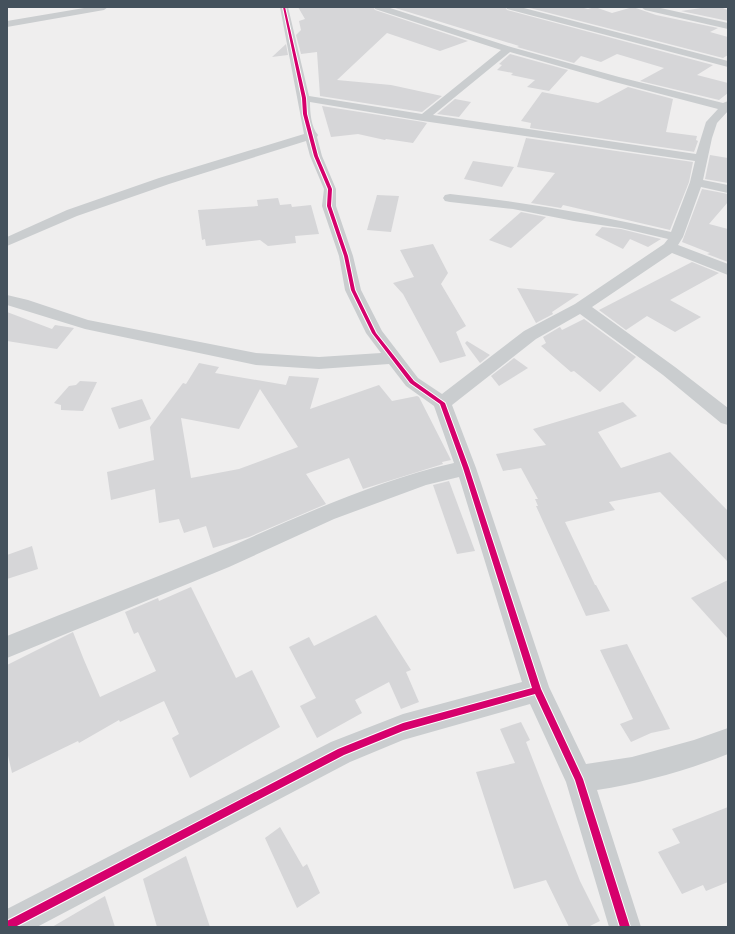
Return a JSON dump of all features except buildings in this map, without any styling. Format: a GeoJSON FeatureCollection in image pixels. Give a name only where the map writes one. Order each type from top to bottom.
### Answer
{"type":"FeatureCollection","features":[{"type":"Feature","properties":{"kind":"street"},"geometry":{"type":"LineString","coordinates":[[7,24],[104,7]]}},
{"type":"Feature","properties":{"kind":"street"},"geometry":{"type":"LineString","coordinates":[[284,7],[304,98],[305,114],[312,135],[316,156],[330,188],[329,206],[346,256],[353,290],[374,333],[412,382],[442,403],[466,468],[537,690],[579,778],[625,927]]}},
{"type":"Feature","properties":{"kind":"street"},"geometry":{"type":"LineString","coordinates":[[378,7],[508,49],[615,79],[726,106],[712,122],[706,138],[696,182],[673,242],[629,276],[581,307],[530,335],[442,403]]}},
{"type":"Feature","properties":{"kind":"street"},"geometry":{"type":"LineString","coordinates":[[510,7],[728,64]]}},
{"type":"Feature","properties":{"kind":"street"},"geometry":{"type":"LineString","coordinates":[[645,7],[728,26]]}},
{"type":"Feature","properties":{"kind":"street"},"geometry":{"type":"LineString","coordinates":[[423,118],[508,49]]}},
{"type":"Feature","properties":{"kind":"street"},"geometry":{"type":"LineString","coordinates":[[304,98],[423,118],[702,158]]}},
{"type":"Feature","properties":{"kind":"street"},"geometry":{"type":"LineString","coordinates":[[7,242],[72,213],[156,183],[312,135]]}},
{"type":"Feature","properties":{"kind":"street"},"geometry":{"type":"LineString","coordinates":[[696,182],[728,189]]}},
{"type":"Feature","properties":{"kind":"street"},"geometry":{"type":"LineString","coordinates":[[450,198],[513,205],[574,217],[621,224],[673,242],[728,270]]}},
{"type":"Feature","properties":{"kind":"street"},"geometry":{"type":"LineString","coordinates":[[7,300],[22,303],[85,324],[256,359],[319,362],[394,358]]}},
{"type":"Feature","properties":{"kind":"street"},"geometry":{"type":"LineString","coordinates":[[581,307],[664,367],[728,418]]}},
{"type":"Feature","properties":{"kind":"street"},"geometry":{"type":"LineString","coordinates":[[7,647],[221,560],[327,513],[423,478],[466,468]]}},
{"type":"Feature","properties":{"kind":"street"},"geometry":{"type":"LineString","coordinates":[[7,926],[341,752],[403,727],[537,690]]}},
{"type":"Feature","properties":{"kind":"street"},"geometry":{"type":"LineString","coordinates":[[579,778],[632,771],[694,754],[728,741]]}},
{"type":"Feature","properties":{"kind":"cycle path"},"geometry":{"type":"LineString","coordinates":[[284,7],[304,98],[305,114],[316,156],[330,189],[329,206],[346,256],[353,290],[374,333],[412,382],[442,403],[466,468],[537,690],[579,779],[625,927]]}},
{"type":"Feature","properties":{"kind":"cycle path"},"geometry":{"type":"LineString","coordinates":[[7,926],[341,752],[403,727],[537,690]]}}]}
